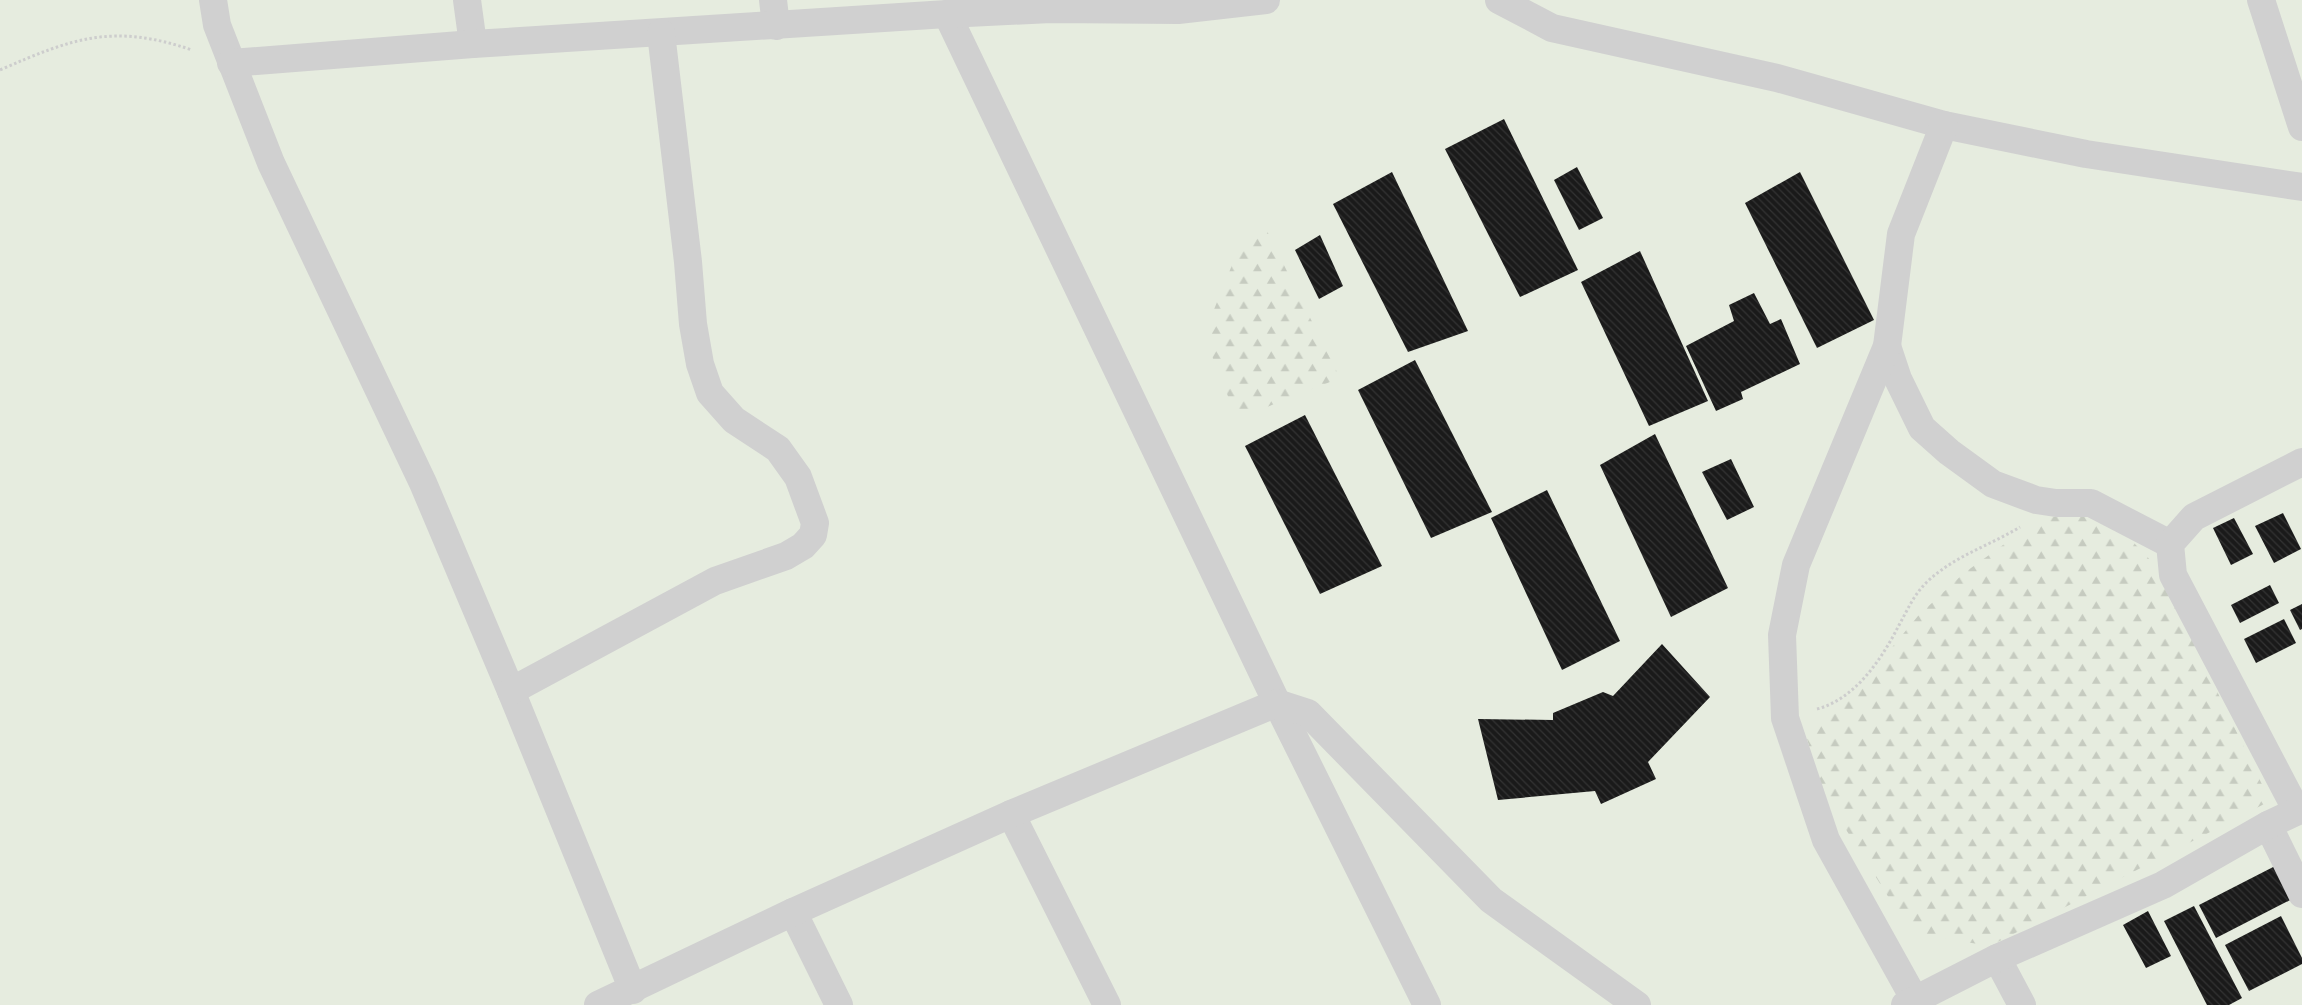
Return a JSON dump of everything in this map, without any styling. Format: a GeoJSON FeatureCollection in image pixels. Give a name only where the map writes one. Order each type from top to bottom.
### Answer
{"type":"FeatureCollection","features":[{"type":"Feature","properties":{"kind":"street"},"geometry":{"type":"LineString","coordinates":[[213,0],[217,25],[230,63],[271,163],[423,483],[511,691],[633,990]]}},
{"type":"Feature","properties":{"kind":"street"},"geometry":{"type":"LineString","coordinates":[[467,0],[473,44]]}},
{"type":"Feature","properties":{"kind":"street"},"geometry":{"type":"LineString","coordinates":[[230,63],[473,44],[662,33],[774,13],[947,14],[1050,5],[1178,10],[1266,0]]}},
{"type":"Feature","properties":{"kind":"street"},"geometry":{"type":"LineString","coordinates":[[1499,0],[1552,28],[1777,78],[1944,125],[2086,154],[2302,187]]}},
{"type":"Feature","properties":{"kind":"street"},"geometry":{"type":"LineString","coordinates":[[2261,0],[2302,127]]}},
{"type":"Feature","properties":{"kind":"street"},"geometry":{"type":"LineString","coordinates":[[947,14],[1277,702],[1427,1005]]}},
{"type":"Feature","properties":{"kind":"street"},"geometry":{"type":"LineString","coordinates":[[511,691],[715,581],[786,556],[802,546],[813,535],[815,523],[798,477],[778,449],[734,420],[710,393],[700,364],[693,324],[688,262],[662,33]]}},
{"type":"Feature","properties":{"kind":"street"},"geometry":{"type":"LineString","coordinates":[[1944,125],[1901,234],[1887,346],[1796,565],[1782,635],[1785,718],[1826,840],[1910,1003],[1998,958],[2163,885],[2268,825],[2299,810],[2172,575],[2170,544],[2194,517],[2302,462]]}},
{"type":"Feature","properties":{"kind":"street"},"geometry":{"type":"LineString","coordinates":[[1887,346],[1898,379],[1922,428],[1949,452],[1993,484],[2036,500],[2056,503],[2091,503],[2170,544]]}},
{"type":"Feature","properties":{"kind":"street"},"geometry":{"type":"LineString","coordinates":[[598,1005],[633,990],[793,912],[1011,814],[1277,702],[1308,714],[1491,900],[1637,1005]]}},
{"type":"Feature","properties":{"kind":"street"},"geometry":{"type":"LineString","coordinates":[[1011,814],[1106,1005]]}},
{"type":"Feature","properties":{"kind":"street"},"geometry":{"type":"LineString","coordinates":[[2268,825],[2302,894]]}},
{"type":"Feature","properties":{"kind":"street"},"geometry":{"type":"LineString","coordinates":[[793,912],[839,1005]]}},
{"type":"Feature","properties":{"kind":"street"},"geometry":{"type":"LineString","coordinates":[[1998,958],[2022,1005]]}},
{"type":"Feature","properties":{"kind":"path"},"geometry":{"type":"LineString","coordinates":[[0,70],[56,47],[88,37],[129,35],[166,41],[230,63]]}},
{"type":"Feature","properties":{"kind":"path"},"geometry":{"type":"LineString","coordinates":[[1785,718],[1833,705],[1860,682],[1882,657],[1912,601],[1926,583],[1945,567],[2017,529],[2056,503]]}},
{"type":"Feature","properties":{"kind":"green space"},"geometry":{"type":"Polygon","coordinates":[[[0,0],[2302,0],[2302,1005],[0,1005],[0,0]]]}},
{"type":"Feature","properties":{"kind":"green space"},"geometry":{"type":"Polygon","coordinates":[[[1264,225],[1340,378],[1237,419],[1210,351],[1213,312],[1232,265],[1264,225]]]}},
{"type":"Feature","properties":{"kind":"green space"},"geometry":{"type":"Polygon","coordinates":[[[2080,510],[2134,543],[2157,567],[2270,801],[1990,946],[1911,933],[1823,793],[1805,732],[1849,699],[1918,616],[1964,573],[2035,522],[2080,510]]]}},
{"type":"Feature","properties":{"kind":"building"},"geometry":{"type":"Polygon","coordinates":[[[1504,119],[1578,270],[1520,297],[1445,149],[1504,119]]]}},
{"type":"Feature","properties":{"kind":"building"},"geometry":{"type":"Polygon","coordinates":[[[1577,167],[1603,218],[1579,230],[1554,180],[1577,167]]]}},
{"type":"Feature","properties":{"kind":"building"},"geometry":{"type":"Polygon","coordinates":[[[1392,172],[1468,331],[1408,352],[1333,204],[1392,172]]]}},
{"type":"Feature","properties":{"kind":"building"},"geometry":{"type":"Polygon","coordinates":[[[1800,172],[1874,320],[1817,348],[1745,203],[1800,172]]]}},
{"type":"Feature","properties":{"kind":"building"},"geometry":{"type":"Polygon","coordinates":[[[1320,235],[1343,286],[1319,299],[1295,250],[1320,235]]]}},
{"type":"Feature","properties":{"kind":"building"},"geometry":{"type":"Polygon","coordinates":[[[1640,251],[1708,401],[1649,426],[1581,282],[1640,251]]]}},
{"type":"Feature","properties":{"kind":"building"},"geometry":{"type":"Polygon","coordinates":[[[1754,293],[1770,324],[1781,319],[1800,364],[1741,392],[1743,399],[1716,411],[1686,346],[1734,321],[1729,305],[1754,293]]]}},
{"type":"Feature","properties":{"kind":"building"},"geometry":{"type":"Polygon","coordinates":[[[1415,360],[1492,512],[1431,538],[1358,390],[1415,360]]]}},
{"type":"Feature","properties":{"kind":"building"},"geometry":{"type":"Polygon","coordinates":[[[1305,415],[1382,566],[1320,594],[1245,446],[1305,415]]]}},
{"type":"Feature","properties":{"kind":"building"},"geometry":{"type":"Polygon","coordinates":[[[1655,434],[1728,588],[1671,617],[1600,465],[1655,434]]]}},
{"type":"Feature","properties":{"kind":"building"},"geometry":{"type":"Polygon","coordinates":[[[1731,459],[1754,507],[1727,520],[1702,472],[1731,459]]]}},
{"type":"Feature","properties":{"kind":"building"},"geometry":{"type":"Polygon","coordinates":[[[1547,490],[1620,641],[1562,670],[1491,518],[1547,490]]]}},
{"type":"Feature","properties":{"kind":"building"},"geometry":{"type":"Polygon","coordinates":[[[2283,513],[2301,549],[2274,563],[2255,526],[2283,513]]]}},
{"type":"Feature","properties":{"kind":"building"},"geometry":{"type":"Polygon","coordinates":[[[2234,518],[2253,554],[2231,565],[2213,528],[2234,518]]]}},
{"type":"Feature","properties":{"kind":"building"},"geometry":{"type":"Polygon","coordinates":[[[2270,585],[2279,603],[2240,623],[2231,605],[2270,585]]]}},
{"type":"Feature","properties":{"kind":"building"},"geometry":{"type":"Polygon","coordinates":[[[2302,604],[2302,629],[2300,630],[2290,610],[2302,604]]]}},
{"type":"Feature","properties":{"kind":"building"},"geometry":{"type":"Polygon","coordinates":[[[2284,619],[2296,643],[2256,663],[2244,639],[2284,619]]]}},
{"type":"Feature","properties":{"kind":"building"},"geometry":{"type":"Polygon","coordinates":[[[1662,644],[1710,697],[1648,762],[1656,779],[1601,804],[1595,791],[1498,800],[1478,719],[1553,720],[1553,713],[1603,692],[1613,696],[1662,644]]]}},
{"type":"Feature","properties":{"kind":"building"},"geometry":{"type":"Polygon","coordinates":[[[2281,863],[2298,896],[2216,938],[2199,905],[2281,863]]]}},
{"type":"Feature","properties":{"kind":"building"},"geometry":{"type":"Polygon","coordinates":[[[2194,906],[2242,998],[2229,1005],[2207,1005],[2164,921],[2194,906]]]}},
{"type":"Feature","properties":{"kind":"building"},"geometry":{"type":"Polygon","coordinates":[[[2148,911],[2171,956],[2146,968],[2123,925],[2148,911]]]}},
{"type":"Feature","properties":{"kind":"building"},"geometry":{"type":"Polygon","coordinates":[[[2281,916],[2302,958],[2302,964],[2249,991],[2225,945],[2281,916]]]}}]}
